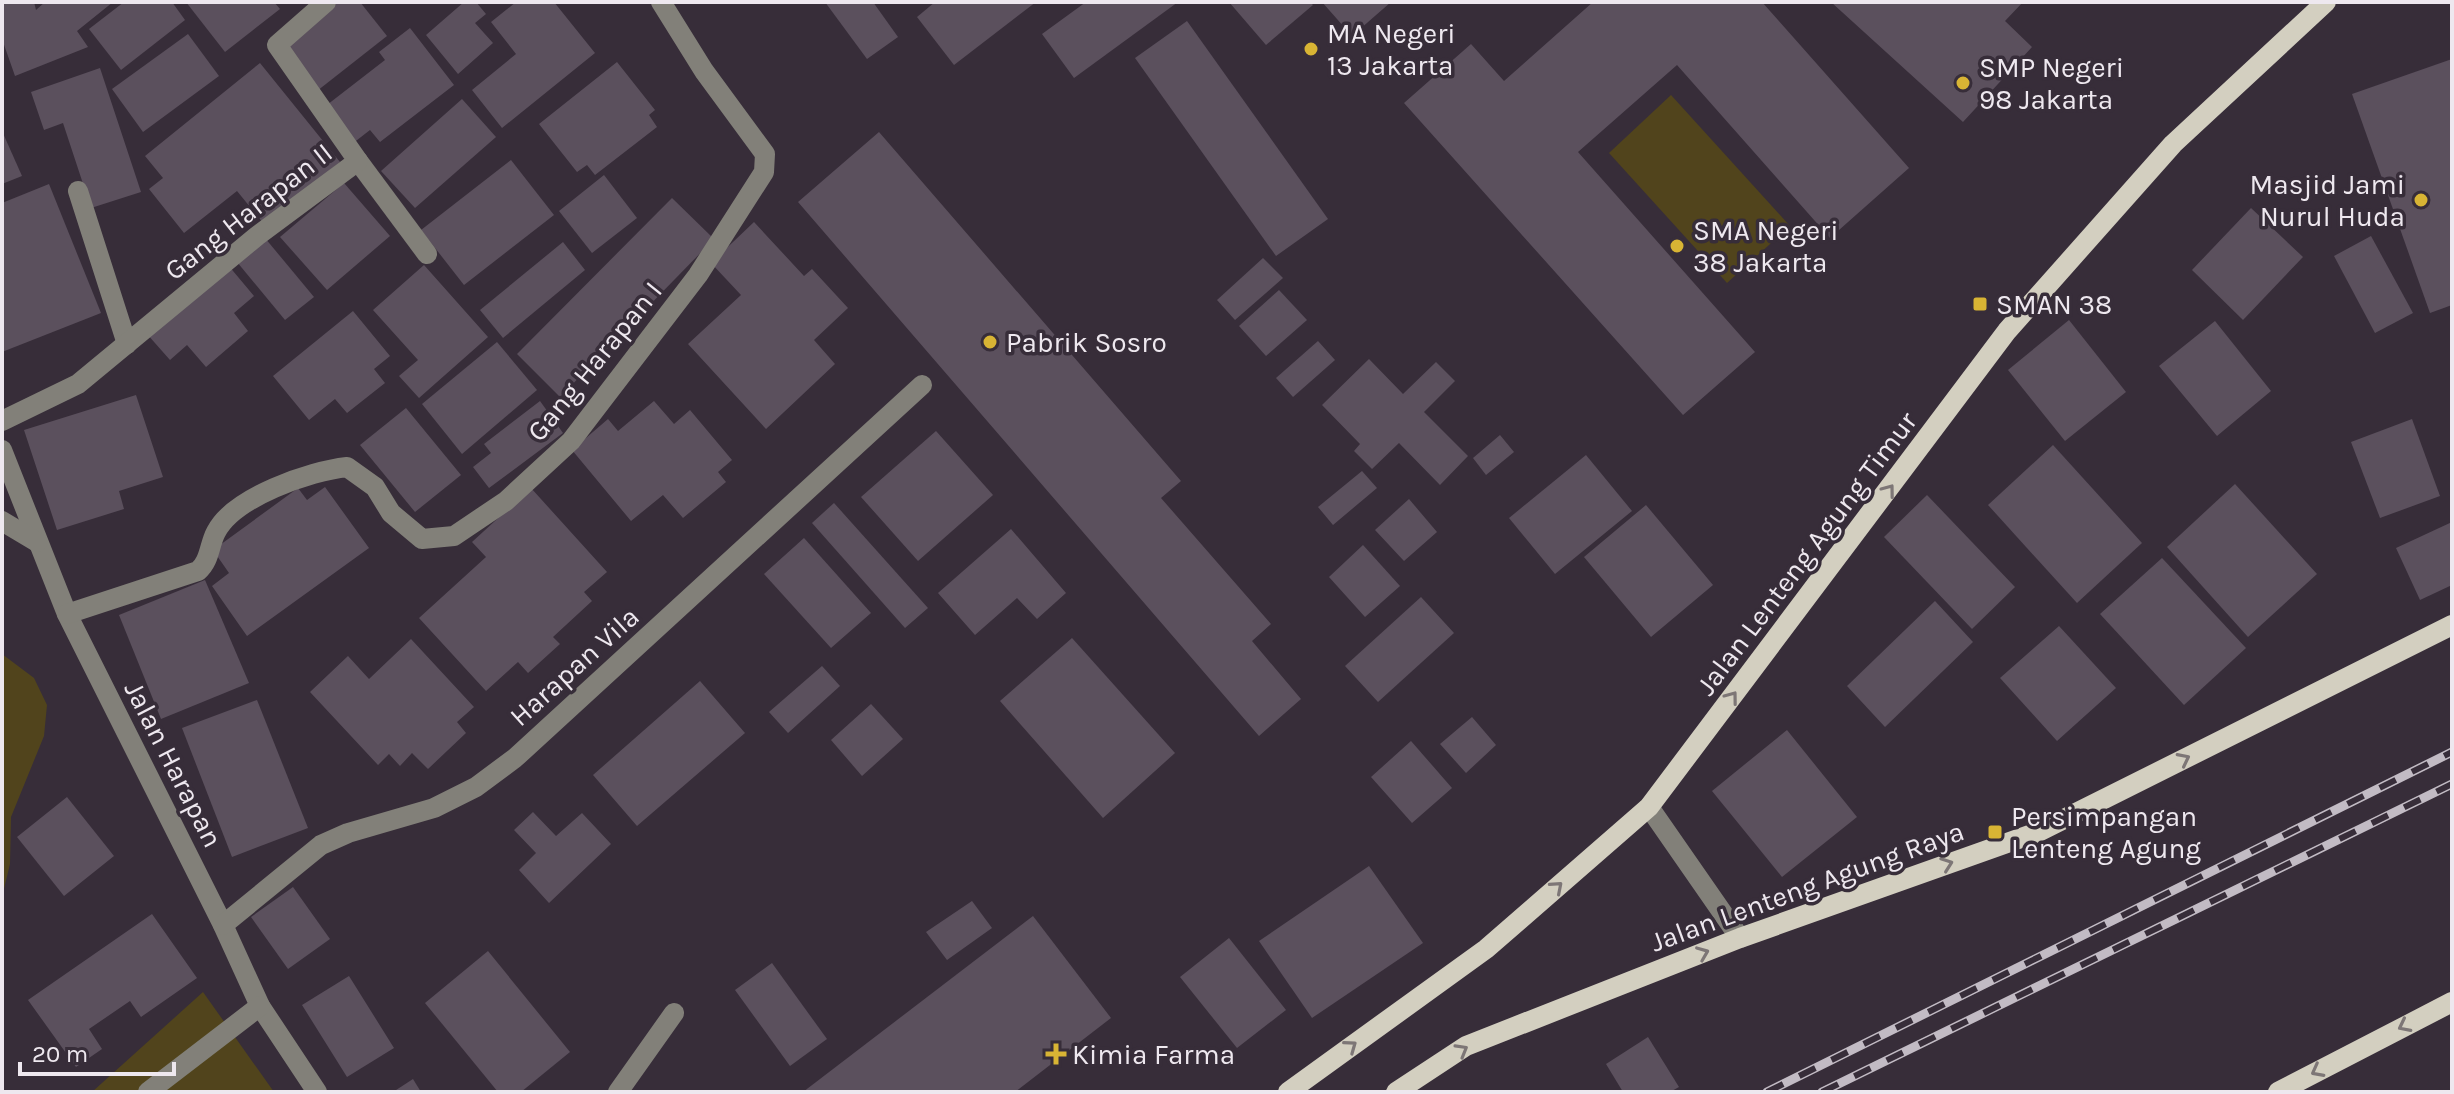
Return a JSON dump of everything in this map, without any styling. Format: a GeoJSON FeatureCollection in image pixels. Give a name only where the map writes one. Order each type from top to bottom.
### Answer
{"type":"FeatureCollection","features":[{"type":"Feature","properties":{"kind":"main road","name":"Jalan Lenteng Agung Timur"},"geometry":{"type":"LineString","coordinates":[[1288,1092],[1486,949],[1649,807],[2007,331],[2173,144],[2326,2]]}},
{"type":"Feature","properties":{"kind":"main road","name":"Jalan Lenteng Agung Raya"},"geometry":{"type":"LineString","coordinates":[[1396,1092],[1466,1046],[1740,938],[2038,832],[2452,625]]}},
{"type":"Feature","properties":{"kind":"main road"},"geometry":{"type":"LineString","coordinates":[[2278,1092],[2452,1002]]}},
{"type":"Feature","properties":{"kind":"street","name":"Gang Harapan II"},"geometry":{"type":"LineString","coordinates":[[2,421],[78,384],[257,236],[358,161],[277,45],[326,2]]}},
{"type":"Feature","properties":{"kind":"street","name":"Gang Harapan I"},"geometry":{"type":"LineString","coordinates":[[67,614],[198,571],[204,566],[216,530],[243,506],[313,471],[347,467],[375,487],[391,513],[422,539],[454,536],[506,501],[571,441],[698,275],[764,172],[765,154],[704,71],[661,2]]}},
{"type":"Feature","properties":{"kind":"street"},"geometry":{"type":"LineString","coordinates":[[358,161],[427,254]]}},
{"type":"Feature","properties":{"kind":"street"},"geometry":{"type":"LineString","coordinates":[[78,191],[127,344]]}},
{"type":"Feature","properties":{"kind":"street","name":"Harapan Vila"},"geometry":{"type":"LineString","coordinates":[[223,925],[321,845],[348,833],[434,808],[476,787],[515,758],[922,385]]}},
{"type":"Feature","properties":{"kind":"street","name":"Jalan Harapan"},"geometry":{"type":"LineString","coordinates":[[2,450],[67,614],[223,925],[260,1006],[317,1092]]}},
{"type":"Feature","properties":{"kind":"street"},"geometry":{"type":"LineString","coordinates":[[2,521],[37,542]]}},
{"type":"Feature","properties":{"kind":"street"},"geometry":{"type":"LineString","coordinates":[[1649,807],[1740,938]]}},
{"type":"Feature","properties":{"kind":"street"},"geometry":{"type":"LineString","coordinates":[[148,1092],[260,1006]]}},
{"type":"Feature","properties":{"kind":"street"},"geometry":{"type":"LineString","coordinates":[[618,1092],[674,1013]]}},
{"type":"Feature","properties":{"kind":"shaded area"},"geometry":{"type":"Polygon","coordinates":[[[1671,95],[1790,226],[1727,283],[1609,153],[1671,95]]]}},
{"type":"Feature","properties":{"kind":"shaded area"},"geometry":{"type":"Polygon","coordinates":[[[2,654],[34,678],[47,705],[44,736],[11,817],[10,864],[2,897],[2,654]]]}},
{"type":"Feature","properties":{"kind":"shaded area"},"geometry":{"type":"Polygon","coordinates":[[[203,992],[274,1092],[92,1092],[203,992]]]}},
{"type":"Feature","properties":{"kind":"building"},"geometry":{"type":"Polygon","coordinates":[[[8,2],[34,2],[36,10],[45,2],[113,2],[77,31],[88,47],[15,76],[2,39],[2,5],[8,2]]]}},
{"type":"Feature","properties":{"kind":"building"},"geometry":{"type":"Polygon","coordinates":[[[124,2],[172,2],[185,20],[121,70],[89,29],[124,2]]]}},
{"type":"Feature","properties":{"kind":"building"},"geometry":{"type":"Polygon","coordinates":[[[186,2],[274,2],[280,9],[225,52],[186,2]]]}},
{"type":"Feature","properties":{"kind":"building"},"geometry":{"type":"Polygon","coordinates":[[[332,2],[360,2],[387,36],[317,91],[279,44],[332,2]]]}},
{"type":"Feature","properties":{"kind":"building"},"geometry":{"type":"Polygon","coordinates":[[[464,2],[476,2],[486,14],[475,23],[493,43],[458,74],[426,35],[464,2]]]}},
{"type":"Feature","properties":{"kind":"building"},"geometry":{"type":"Polygon","coordinates":[[[516,2],[554,2],[595,53],[502,128],[472,90],[516,54],[491,22],[516,2]]]}},
{"type":"Feature","properties":{"kind":"building"},"geometry":{"type":"Polygon","coordinates":[[[825,2],[873,2],[898,37],[867,59],[825,2]]]}},
{"type":"Feature","properties":{"kind":"building"},"geometry":{"type":"Polygon","coordinates":[[[935,2],[1036,2],[954,65],[917,17],[935,2]]]}},
{"type":"Feature","properties":{"kind":"building"},"geometry":{"type":"Polygon","coordinates":[[[1086,2],[1178,2],[1074,78],[1042,34],[1086,2]]]}},
{"type":"Feature","properties":{"kind":"building"},"geometry":{"type":"Polygon","coordinates":[[[1229,2],[1310,2],[1313,5],[1266,45],[1229,2]]]}},
{"type":"Feature","properties":{"kind":"building"},"geometry":{"type":"Polygon","coordinates":[[[1322,2],[1391,2],[1352,36],[1322,2]]]}},
{"type":"Feature","properties":{"kind":"building"},"geometry":{"type":"Polygon","coordinates":[[[1593,2],[1762,2],[1909,168],[1830,238],[1677,65],[1578,152],[1755,352],[1683,415],[1404,103],[1471,44],[1504,81],[1593,2]]]}},
{"type":"Feature","properties":{"kind":"building"},"geometry":{"type":"Polygon","coordinates":[[[1831,2],[2023,2],[2005,21],[2032,47],[1963,122],[1831,2]]]}},
{"type":"Feature","properties":{"kind":"building"},"geometry":{"type":"Polygon","coordinates":[[[1187,21],[1328,219],[1276,256],[1135,58],[1187,21]]]}},
{"type":"Feature","properties":{"kind":"building"},"geometry":{"type":"Polygon","coordinates":[[[410,28],[454,85],[380,142],[370,130],[352,144],[323,108],[385,60],[379,52],[410,28]]]}},
{"type":"Feature","properties":{"kind":"building"},"geometry":{"type":"Polygon","coordinates":[[[188,34],[219,76],[143,132],[112,89],[188,34]]]}},
{"type":"Feature","properties":{"kind":"building","name":"Masjid Jami Nurul Huda"},"geometry":{"type":"Polygon","coordinates":[[[2452,59],[2452,305],[2430,313],[2352,94],[2452,59]]]}},
{"type":"Feature","properties":{"kind":"building"},"geometry":{"type":"Polygon","coordinates":[[[617,62],[655,110],[649,115],[657,127],[595,175],[587,165],[577,172],[539,124],[617,62]]]}},
{"type":"Feature","properties":{"kind":"building"},"geometry":{"type":"Polygon","coordinates":[[[260,63],[340,162],[264,224],[237,191],[184,233],[149,189],[163,178],[145,156],[260,63]]]}},
{"type":"Feature","properties":{"kind":"building"},"geometry":{"type":"Polygon","coordinates":[[[100,68],[141,192],[91,208],[63,123],[44,130],[31,92],[100,68]]]}},
{"type":"Feature","properties":{"kind":"building"},"geometry":{"type":"Polygon","coordinates":[[[462,99],[496,137],[415,208],[381,171],[462,99]]]}},
{"type":"Feature","properties":{"kind":"building"},"geometry":{"type":"Polygon","coordinates":[[[2,131],[22,176],[2,184],[2,131]]]}},
{"type":"Feature","properties":{"kind":"building","name":"Pabrik Sosro"},"geometry":{"type":"Polygon","coordinates":[[[879,132],[1181,481],[1161,498],[1271,624],[1252,641],[1301,699],[1259,736],[798,202],[879,132]]]}},
{"type":"Feature","properties":{"kind":"building"},"geometry":{"type":"Polygon","coordinates":[[[511,160],[554,215],[464,285],[421,230],[511,160]]]}},
{"type":"Feature","properties":{"kind":"building"},"geometry":{"type":"Polygon","coordinates":[[[604,175],[637,218],[592,253],[559,211],[604,175]]]}},
{"type":"Feature","properties":{"kind":"building"},"geometry":{"type":"Polygon","coordinates":[[[344,183],[390,236],[327,290],[280,237],[344,183]]]}},
{"type":"Feature","properties":{"kind":"building"},"geometry":{"type":"Polygon","coordinates":[[[49,184],[101,313],[2,352],[2,203],[49,184]]]}},
{"type":"Feature","properties":{"kind":"building"},"geometry":{"type":"Polygon","coordinates":[[[672,198],[714,239],[560,397],[517,354],[672,198]]]}},
{"type":"Feature","properties":{"kind":"building"},"geometry":{"type":"Polygon","coordinates":[[[2251,208],[2303,257],[2243,320],[2192,270],[2251,208]]]}},
{"type":"Feature","properties":{"kind":"building"},"geometry":{"type":"Polygon","coordinates":[[[754,222],[804,276],[812,269],[848,308],[814,340],[835,364],[766,429],[688,344],[741,295],[711,263],[754,222]]]}},
{"type":"Feature","properties":{"kind":"building"},"geometry":{"type":"Polygon","coordinates":[[[2371,236],[2413,313],[2375,333],[2334,256],[2371,236]]]}},
{"type":"Feature","properties":{"kind":"building"},"geometry":{"type":"Polygon","coordinates":[[[265,238],[314,297],[285,320],[237,262],[265,238]]]}},
{"type":"Feature","properties":{"kind":"building"},"geometry":{"type":"Polygon","coordinates":[[[563,242],[585,270],[503,338],[480,310],[563,242]]]}},
{"type":"Feature","properties":{"kind":"building"},"geometry":{"type":"Polygon","coordinates":[[[1263,258],[1283,278],[1235,320],[1217,300],[1263,258]]]}},
{"type":"Feature","properties":{"kind":"building"},"geometry":{"type":"Polygon","coordinates":[[[228,265],[254,296],[234,313],[248,331],[206,367],[187,345],[170,360],[147,334],[228,265]]]}},
{"type":"Feature","properties":{"kind":"building"},"geometry":{"type":"Polygon","coordinates":[[[424,265],[488,337],[419,398],[399,376],[418,360],[373,310],[424,265]]]}},
{"type":"Feature","properties":{"kind":"building"},"geometry":{"type":"Polygon","coordinates":[[[1279,290],[1307,320],[1266,356],[1239,326],[1279,290]]]}},
{"type":"Feature","properties":{"kind":"building"},"geometry":{"type":"Polygon","coordinates":[[[353,311],[390,356],[374,369],[385,383],[347,413],[335,399],[309,420],[273,376],[353,311]]]}},
{"type":"Feature","properties":{"kind":"building"},"geometry":{"type":"Polygon","coordinates":[[[2069,320],[2126,392],[2065,441],[2008,370],[2069,320]]]}},
{"type":"Feature","properties":{"kind":"building"},"geometry":{"type":"Polygon","coordinates":[[[2215,321],[2271,391],[2217,436],[2159,366],[2215,321]]]}},
{"type":"Feature","properties":{"kind":"building"},"geometry":{"type":"Polygon","coordinates":[[[1318,341],[1335,360],[1293,397],[1276,378],[1318,341]]]}},
{"type":"Feature","properties":{"kind":"building"},"geometry":{"type":"Polygon","coordinates":[[[497,342],[537,390],[462,454],[422,404],[497,342]]]}},
{"type":"Feature","properties":{"kind":"building"},"geometry":{"type":"Polygon","coordinates":[[[1369,359],[1403,394],[1436,362],[1455,381],[1424,412],[1468,456],[1440,485],[1399,443],[1372,469],[1354,451],[1360,444],[1322,405],[1369,359]]]}},
{"type":"Feature","properties":{"kind":"building"},"geometry":{"type":"Polygon","coordinates":[[[136,395],[163,477],[119,491],[124,509],[57,530],[24,430],[136,395]]]}},
{"type":"Feature","properties":{"kind":"building"},"geometry":{"type":"Polygon","coordinates":[[[540,401],[563,433],[489,488],[473,467],[491,453],[484,444],[540,401]]]}},
{"type":"Feature","properties":{"kind":"building"},"geometry":{"type":"Polygon","coordinates":[[[654,401],[674,424],[690,410],[732,460],[718,472],[726,482],[683,518],[663,495],[631,521],[572,450],[608,419],[618,431],[654,401]]]}},
{"type":"Feature","properties":{"kind":"building"},"geometry":{"type":"Polygon","coordinates":[[[406,408],[461,475],[415,512],[360,445],[406,408]]]}},
{"type":"Feature","properties":{"kind":"building"},"geometry":{"type":"Polygon","coordinates":[[[2412,419],[2440,496],[2380,518],[2351,442],[2412,419]]]}},
{"type":"Feature","properties":{"kind":"building"},"geometry":{"type":"Polygon","coordinates":[[[936,431],[993,495],[918,561],[861,497],[936,431]]]}},
{"type":"Feature","properties":{"kind":"building"},"geometry":{"type":"Polygon","coordinates":[[[1500,435],[1514,452],[1486,475],[1473,458],[1500,435]]]}},
{"type":"Feature","properties":{"kind":"building"},"geometry":{"type":"Polygon","coordinates":[[[2053,445],[2142,543],[2077,603],[1988,505],[2053,445]]]}},
{"type":"Feature","properties":{"kind":"building"},"geometry":{"type":"Polygon","coordinates":[[[1586,455],[1632,511],[1555,574],[1509,518],[1586,455]]]}},
{"type":"Feature","properties":{"kind":"building"},"geometry":{"type":"Polygon","coordinates":[[[1362,471],[1377,488],[1333,525],[1318,507],[1362,471]]]}},
{"type":"Feature","properties":{"kind":"building"},"geometry":{"type":"Polygon","coordinates":[[[2235,484],[2317,574],[2248,637],[2167,547],[2235,484]]]}},
{"type":"Feature","properties":{"kind":"building"},"geometry":{"type":"Polygon","coordinates":[[[325,487],[369,548],[247,636],[212,586],[229,573],[213,550],[298,488],[307,500],[325,487]]]}},
{"type":"Feature","properties":{"kind":"building"},"geometry":{"type":"Polygon","coordinates":[[[531,488],[607,572],[584,592],[592,601],[553,637],[560,644],[528,673],[518,662],[486,691],[419,618],[486,557],[472,542],[531,488]]]}},
{"type":"Feature","properties":{"kind":"building"},"geometry":{"type":"Polygon","coordinates":[[[1927,495],[2015,587],[1972,629],[1884,537],[1927,495]]]}},
{"type":"Feature","properties":{"kind":"building"},"geometry":{"type":"Polygon","coordinates":[[[1409,499],[1437,532],[1404,561],[1375,530],[1409,499]]]}},
{"type":"Feature","properties":{"kind":"building"},"geometry":{"type":"Polygon","coordinates":[[[834,503],[928,608],[905,628],[812,523],[834,503]]]}},
{"type":"Feature","properties":{"kind":"building"},"geometry":{"type":"Polygon","coordinates":[[[1646,505],[1713,585],[1651,637],[1584,557],[1646,505]]]}},
{"type":"Feature","properties":{"kind":"building"},"geometry":{"type":"Polygon","coordinates":[[[2452,522],[2452,585],[2420,600],[2396,548],[2452,522]]]}},
{"type":"Feature","properties":{"kind":"building"},"geometry":{"type":"Polygon","coordinates":[[[1011,529],[1066,593],[1037,619],[1017,598],[975,635],[938,593],[1011,529]]]}},
{"type":"Feature","properties":{"kind":"building"},"geometry":{"type":"Polygon","coordinates":[[[804,538],[871,613],[831,648],[764,574],[804,538]]]}},
{"type":"Feature","properties":{"kind":"building"},"geometry":{"type":"Polygon","coordinates":[[[1363,545],[1400,586],[1365,617],[1329,577],[1363,545]]]}},
{"type":"Feature","properties":{"kind":"building"},"geometry":{"type":"Polygon","coordinates":[[[2162,558],[2246,648],[2184,705],[2100,614],[2162,558]]]}},
{"type":"Feature","properties":{"kind":"building"},"geometry":{"type":"Polygon","coordinates":[[[205,580],[249,683],[161,719],[119,615],[205,580]]]}},
{"type":"Feature","properties":{"kind":"building"},"geometry":{"type":"Polygon","coordinates":[[[1421,597],[1454,633],[1378,702],[1345,666],[1421,597]]]}},
{"type":"Feature","properties":{"kind":"building"},"geometry":{"type":"Polygon","coordinates":[[[1935,601],[1973,642],[1885,727],[1847,686],[1935,601]]]}},
{"type":"Feature","properties":{"kind":"building"},"geometry":{"type":"Polygon","coordinates":[[[2059,626],[2116,688],[2057,741],[2000,678],[2059,626]]]}},
{"type":"Feature","properties":{"kind":"building"},"geometry":{"type":"Polygon","coordinates":[[[1072,638],[1175,753],[1103,818],[1000,701],[1072,638]]]}},
{"type":"Feature","properties":{"kind":"building"},"geometry":{"type":"Polygon","coordinates":[[[411,639],[474,707],[457,722],[466,733],[428,769],[412,753],[400,766],[389,754],[378,765],[310,692],[348,656],[369,679],[411,639]]]}},
{"type":"Feature","properties":{"kind":"building"},"geometry":{"type":"Polygon","coordinates":[[[822,666],[840,686],[788,733],[769,712],[822,666]]]}},
{"type":"Feature","properties":{"kind":"building"},"geometry":{"type":"Polygon","coordinates":[[[700,681],[745,733],[637,826],[593,775],[700,681]]]}},
{"type":"Feature","properties":{"kind":"building"},"geometry":{"type":"Polygon","coordinates":[[[257,700],[308,828],[232,857],[182,728],[257,700]]]}},
{"type":"Feature","properties":{"kind":"building"},"geometry":{"type":"Polygon","coordinates":[[[871,704],[903,739],[862,776],[831,740],[871,704]]]}},
{"type":"Feature","properties":{"kind":"building"},"geometry":{"type":"Polygon","coordinates":[[[1472,717],[1496,745],[1466,773],[1440,744],[1472,717]]]}},
{"type":"Feature","properties":{"kind":"building"},"geometry":{"type":"Polygon","coordinates":[[[1787,730],[1857,817],[1782,877],[1712,791],[1787,730]]]}},
{"type":"Feature","properties":{"kind":"building"},"geometry":{"type":"Polygon","coordinates":[[[1411,741],[1452,788],[1412,823],[1371,777],[1411,741]]]}},
{"type":"Feature","properties":{"kind":"building"},"geometry":{"type":"Polygon","coordinates":[[[67,797],[114,856],[64,896],[17,837],[67,797]]]}},
{"type":"Feature","properties":{"kind":"building"},"geometry":{"type":"Polygon","coordinates":[[[533,812],[556,836],[582,813],[611,844],[549,903],[519,870],[536,853],[514,830],[533,812]]]}},
{"type":"Feature","properties":{"kind":"building"},"geometry":{"type":"Polygon","coordinates":[[[1369,866],[1423,943],[1312,1018],[1259,941],[1369,866]]]}},
{"type":"Feature","properties":{"kind":"building"},"geometry":{"type":"Polygon","coordinates":[[[293,887],[330,939],[288,969],[251,917],[293,887]]]}},
{"type":"Feature","properties":{"kind":"building"},"geometry":{"type":"Polygon","coordinates":[[[972,901],[992,928],[947,960],[926,932],[972,901]]]}},
{"type":"Feature","properties":{"kind":"building"},"geometry":{"type":"Polygon","coordinates":[[[152,914],[197,978],[141,1017],[130,1001],[89,1029],[102,1049],[76,1067],[28,1000],[152,914]]]}},
{"type":"Feature","properties":{"kind":"building"},"geometry":{"type":"Polygon","coordinates":[[[1033,916],[1111,1018],[1015,1092],[803,1092],[1033,916]]]}},
{"type":"Feature","properties":{"kind":"building"},"geometry":{"type":"Polygon","coordinates":[[[1229,938],[1286,1010],[1237,1048],[1180,977],[1229,938]]]}},
{"type":"Feature","properties":{"kind":"building"},"geometry":{"type":"Polygon","coordinates":[[[488,951],[570,1052],[521,1092],[498,1092],[425,1003],[488,951]]]}},
{"type":"Feature","properties":{"kind":"building"},"geometry":{"type":"Polygon","coordinates":[[[772,963],[827,1039],[790,1066],[735,990],[772,963]]]}},
{"type":"Feature","properties":{"kind":"building"},"geometry":{"type":"Polygon","coordinates":[[[349,976],[394,1048],[347,1077],[302,1005],[349,976]]]}},
{"type":"Feature","properties":{"kind":"building"},"geometry":{"type":"Polygon","coordinates":[[[1648,1037],[1679,1087],[1670,1092],[1623,1092],[1606,1064],[1648,1037]]]}},
{"type":"Feature","properties":{"kind":"building"},"geometry":{"type":"Polygon","coordinates":[[[413,1079],[421,1092],[393,1092],[413,1079]]]}},
{"type":"Feature","properties":{"kind":"railway"},"geometry":{"type":"LineString","coordinates":[[1767,1092],[2452,752]]}},
{"type":"Feature","properties":{"kind":"railway"},"geometry":{"type":"LineString","coordinates":[[1822,1092],[2452,784]]}},
{"type":"Feature","properties":{"kind":"place","name":"MA Negeri 13 Jakarta"},"geometry":{"type":"Point","coordinates":[1311,49]}},
{"type":"Feature","properties":{"kind":"place","name":"SMP Negeri 98 Jakarta"},"geometry":{"type":"Point","coordinates":[1963,83]}},
{"type":"Feature","properties":{"kind":"place","name":"Masjid Jami Nurul Huda"},"geometry":{"type":"Point","coordinates":[2421,200]}},
{"type":"Feature","properties":{"kind":"place","name":"SMA Negeri 38 Jakarta"},"geometry":{"type":"Point","coordinates":[1677,246]}},
{"type":"Feature","properties":{"kind":"place","name":"SMAN 38"},"geometry":{"type":"Point","coordinates":[1980,304]}},
{"type":"Feature","properties":{"kind":"place","name":"Pabrik Sosro"},"geometry":{"type":"Point","coordinates":[990,342]}},
{"type":"Feature","properties":{"kind":"place","name":"Persimpangan Lenteng Agung"},"geometry":{"type":"Point","coordinates":[1995,832]}},
{"type":"Feature","properties":{"kind":"place","name":"Kimia Farma"},"geometry":{"type":"Point","coordinates":[1056,1054]}}]}
